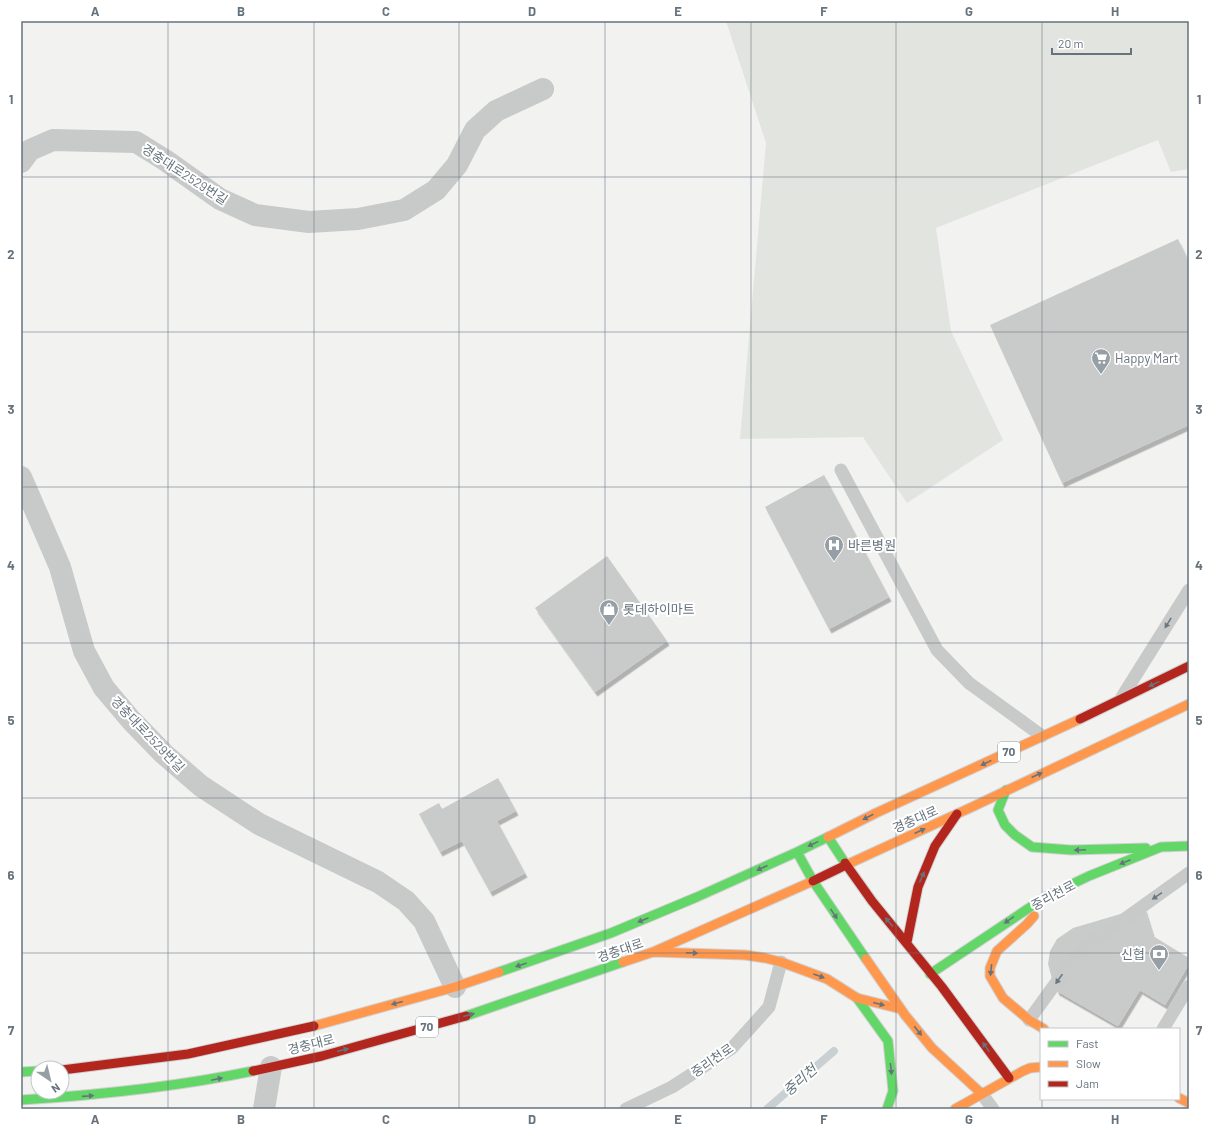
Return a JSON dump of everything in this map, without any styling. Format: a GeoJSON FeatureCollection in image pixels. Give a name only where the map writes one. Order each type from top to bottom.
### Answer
{"type":"FeatureCollection","features":[{"type":"Feature","properties":{"kind":"main road","name":"경충대로"},"geometry":{"type":"LineString","coordinates":[[70,1069],[188,1054],[298,1030],[455,987],[611,933],[697,897],[797,852],[876,813],[1119,701],[1189,666]]}},
{"type":"Feature","properties":{"kind":"main road","name":"경충대로"},"geometry":{"type":"LineString","coordinates":[[22,1100],[96,1095],[211,1080],[322,1056],[478,1013],[653,952],[813,881],[1189,704]]}},
{"type":"Feature","properties":{"kind":"main road"},"geometry":{"type":"LineString","coordinates":[[1006,790],[998,810],[1005,825],[1015,835],[1032,847],[1071,850],[1161,847]]}},
{"type":"Feature","properties":{"kind":"main road"},"geometry":{"type":"LineString","coordinates":[[907,942],[918,887],[935,846],[957,814]]}},
{"type":"Feature","properties":{"kind":"main road"},"geometry":{"type":"LineString","coordinates":[[828,837],[846,865],[872,900],[907,942],[1009,1078]]}},
{"type":"Feature","properties":{"kind":"main road","name":"중리천로"},"geometry":{"type":"LineString","coordinates":[[930,974],[1047,896],[1089,876],[1161,847],[1189,846]]}},
{"type":"Feature","properties":{"kind":"main road"},"geometry":{"type":"LineString","coordinates":[[797,852],[813,881],[835,915],[901,1009],[932,1048],[982,1094]]}},
{"type":"Feature","properties":{"kind":"main road"},"geometry":{"type":"LineString","coordinates":[[1042,1028],[1029,1020],[1003,998],[990,976],[990,968],[997,951],[1027,924],[1035,915],[1047,896]]}},
{"type":"Feature","properties":{"kind":"main road"},"geometry":{"type":"LineString","coordinates":[[653,952],[745,955],[781,962],[827,979],[857,998],[901,1009]]}},
{"type":"Feature","properties":{"kind":"main road"},"geometry":{"type":"LineString","coordinates":[[857,998],[888,1041],[893,1091],[887,1109]]}},
{"type":"Feature","properties":{"kind":"main road"},"geometry":{"type":"LineString","coordinates":[[1029,1020],[1038,1037]]}},
{"type":"Feature","properties":{"kind":"main road"},"geometry":{"type":"LineString","coordinates":[[955,1109],[1009,1078],[1039,1063]]}},
{"type":"Feature","properties":{"kind":"main road"},"geometry":{"type":"LineString","coordinates":[[1180,1098],[1189,1103]]}},
{"type":"Feature","properties":{"kind":"street","name":"경충대로2529번길"},"geometry":{"type":"LineString","coordinates":[[21,162],[30,150],[53,140],[136,142],[165,160],[220,199],[255,215],[309,222],[358,219],[404,210],[436,190],[457,165],[475,130],[496,110],[542,89]]}},
{"type":"Feature","properties":{"kind":"street","name":"경충대로2529번길"},"geometry":{"type":"LineString","coordinates":[[21,478],[60,567],[84,651],[104,688],[131,720],[164,754],[208,790],[259,824],[378,882],[406,901],[424,921],[455,987]]}},
{"type":"Feature","properties":{"kind":"street"},"geometry":{"type":"LineString","coordinates":[[265,1107],[272,1067]]}},
{"type":"Feature","properties":{"kind":"lane"},"geometry":{"type":"LineString","coordinates":[[841,470],[937,650],[969,683],[1042,736]]}},
{"type":"Feature","properties":{"kind":"lane"},"geometry":{"type":"LineString","coordinates":[[1119,701],[1189,590]]}},
{"type":"Feature","properties":{"kind":"lane"},"geometry":{"type":"LineString","coordinates":[[1029,1020],[1066,969],[1087,946],[1189,873]]}},
{"type":"Feature","properties":{"kind":"lane","name":"중리천로"},"geometry":{"type":"LineString","coordinates":[[626,1109],[672,1087],[732,1048],[769,1007],[781,962]]}},
{"type":"Feature","properties":{"kind":"lane"},"geometry":{"type":"LineString","coordinates":[[1164,1028],[1189,986]]}},
{"type":"Feature","properties":{"kind":"lane"},"geometry":{"type":"LineString","coordinates":[[982,1094],[993,1109]]}},
{"type":"Feature","properties":{"kind":"shaded area"},"geometry":{"type":"Polygon","coordinates":[[[726,21],[1189,21],[1189,169],[1171,172],[1158,140],[936,228],[951,331],[1003,440],[907,503],[863,437],[740,439],[766,143],[726,21]]]}},
{"type":"Feature","properties":{"kind":"building","name":"Happy Mart"},"geometry":{"type":"Polygon","coordinates":[[[1178,239],[1189,262],[1189,425],[1062,483],[990,325],[1178,239]]]}},
{"type":"Feature","properties":{"kind":"building"},"geometry":{"type":"Polygon","coordinates":[[[824,475],[889,597],[829,629],[765,507],[824,475]]]}},
{"type":"Feature","properties":{"kind":"building"},"geometry":{"type":"Polygon","coordinates":[[[607,556],[667,641],[595,692],[535,608],[607,556]]]}},
{"type":"Feature","properties":{"kind":"building"},"geometry":{"type":"Polygon","coordinates":[[[498,778],[516,811],[497,821],[525,873],[490,892],[462,841],[440,852],[419,814],[439,803],[442,809],[498,778]]]}},
{"type":"Feature","properties":{"kind":"building"},"geometry":{"type":"Polygon","coordinates":[[[1144,907],[1153,936],[1189,958],[1189,964],[1165,1005],[1140,990],[1118,1026],[1057,991],[1048,964],[1050,951],[1057,939],[1073,928],[1144,907]]]}},
{"type":"Feature","properties":{"kind":"waterway","name":"중리천"},"geometry":{"type":"LineString","coordinates":[[767,1109],[834,1051]]}},
{"type":"Feature","properties":{"kind":"traffic: fast"},"geometry":{"type":"LineString","coordinates":[[1006,790],[998,810],[1005,825],[1015,835],[1032,847],[1071,850],[1146,848]]}},
{"type":"Feature","properties":{"kind":"traffic: fast"},"geometry":{"type":"LineString","coordinates":[[845,863],[828,837],[797,852],[813,881],[866,959]]}},
{"type":"Feature","properties":{"kind":"traffic: fast"},"geometry":{"type":"LineString","coordinates":[[930,974],[1047,896],[1089,876],[1161,847],[1189,846]]}},
{"type":"Feature","properties":{"kind":"traffic: fast"},"geometry":{"type":"LineString","coordinates":[[499,972],[611,933],[697,897],[797,852]]}},
{"type":"Feature","properties":{"kind":"traffic: fast"},"geometry":{"type":"LineString","coordinates":[[466,1016],[623,962]]}},
{"type":"Feature","properties":{"kind":"traffic: fast"},"geometry":{"type":"LineString","coordinates":[[857,998],[888,1041],[893,1091],[887,1109]]}},
{"type":"Feature","properties":{"kind":"traffic: fast"},"geometry":{"type":"LineString","coordinates":[[21,1072],[30,1071]]}},
{"type":"Feature","properties":{"kind":"traffic: fast"},"geometry":{"type":"LineString","coordinates":[[21,1100],[137,1090],[195,1082],[253,1071]]}},
{"type":"Feature","properties":{"kind":"traffic: slow"},"geometry":{"type":"LineString","coordinates":[[846,865],[1189,704]]}},
{"type":"Feature","properties":{"kind":"traffic: slow"},"geometry":{"type":"LineString","coordinates":[[828,837],[876,813],[1080,719]]}},
{"type":"Feature","properties":{"kind":"traffic: slow"},"geometry":{"type":"LineString","coordinates":[[623,962],[653,952],[813,881]]}},
{"type":"Feature","properties":{"kind":"traffic: slow"},"geometry":{"type":"LineString","coordinates":[[1034,916],[997,951],[990,968],[990,976],[1003,998],[1029,1020],[1042,1028]]}},
{"type":"Feature","properties":{"kind":"traffic: slow"},"geometry":{"type":"LineString","coordinates":[[653,952],[745,955],[765,958],[781,962],[827,979],[857,998],[901,1009]]}},
{"type":"Feature","properties":{"kind":"traffic: slow"},"geometry":{"type":"LineString","coordinates":[[866,959],[905,1015],[932,1048],[982,1094]]}},
{"type":"Feature","properties":{"kind":"traffic: slow"},"geometry":{"type":"LineString","coordinates":[[314,1026],[455,987],[499,972]]}},
{"type":"Feature","properties":{"kind":"traffic: slow"},"geometry":{"type":"LineString","coordinates":[[955,1109],[1023,1071],[1030,1068],[1040,1067]]}},
{"type":"Feature","properties":{"kind":"traffic: slow"},"geometry":{"type":"LineString","coordinates":[[1180,1098],[1189,1103]]}},
{"type":"Feature","properties":{"kind":"traffic: jam"},"geometry":{"type":"LineString","coordinates":[[1080,719],[1189,666]]}},
{"type":"Feature","properties":{"kind":"traffic: jam"},"geometry":{"type":"LineString","coordinates":[[907,942],[918,887],[935,846],[957,814]]}},
{"type":"Feature","properties":{"kind":"traffic: jam"},"geometry":{"type":"LineString","coordinates":[[845,863],[872,901],[942,987],[1009,1078]]}},
{"type":"Feature","properties":{"kind":"traffic: jam"},"geometry":{"type":"LineString","coordinates":[[813,881],[846,865]]}},
{"type":"Feature","properties":{"kind":"traffic: jam"},"geometry":{"type":"LineString","coordinates":[[253,1071],[322,1056],[466,1016]]}},
{"type":"Feature","properties":{"kind":"traffic: jam"},"geometry":{"type":"LineString","coordinates":[[70,1069],[188,1054],[314,1026]]}},
{"type":"Feature","properties":{"kind":"place","name":"Happy Mart"},"geometry":{"type":"Point","coordinates":[1101,375]}},
{"type":"Feature","properties":{"kind":"place","name":"바른병원"},"geometry":{"type":"Point","coordinates":[834,562]}},
{"type":"Feature","properties":{"kind":"place","name":"롯데하이마트"},"geometry":{"type":"Point","coordinates":[609,626]}},
{"type":"Feature","properties":{"kind":"place","name":"신협"},"geometry":{"type":"Point","coordinates":[1159,971]}}]}
